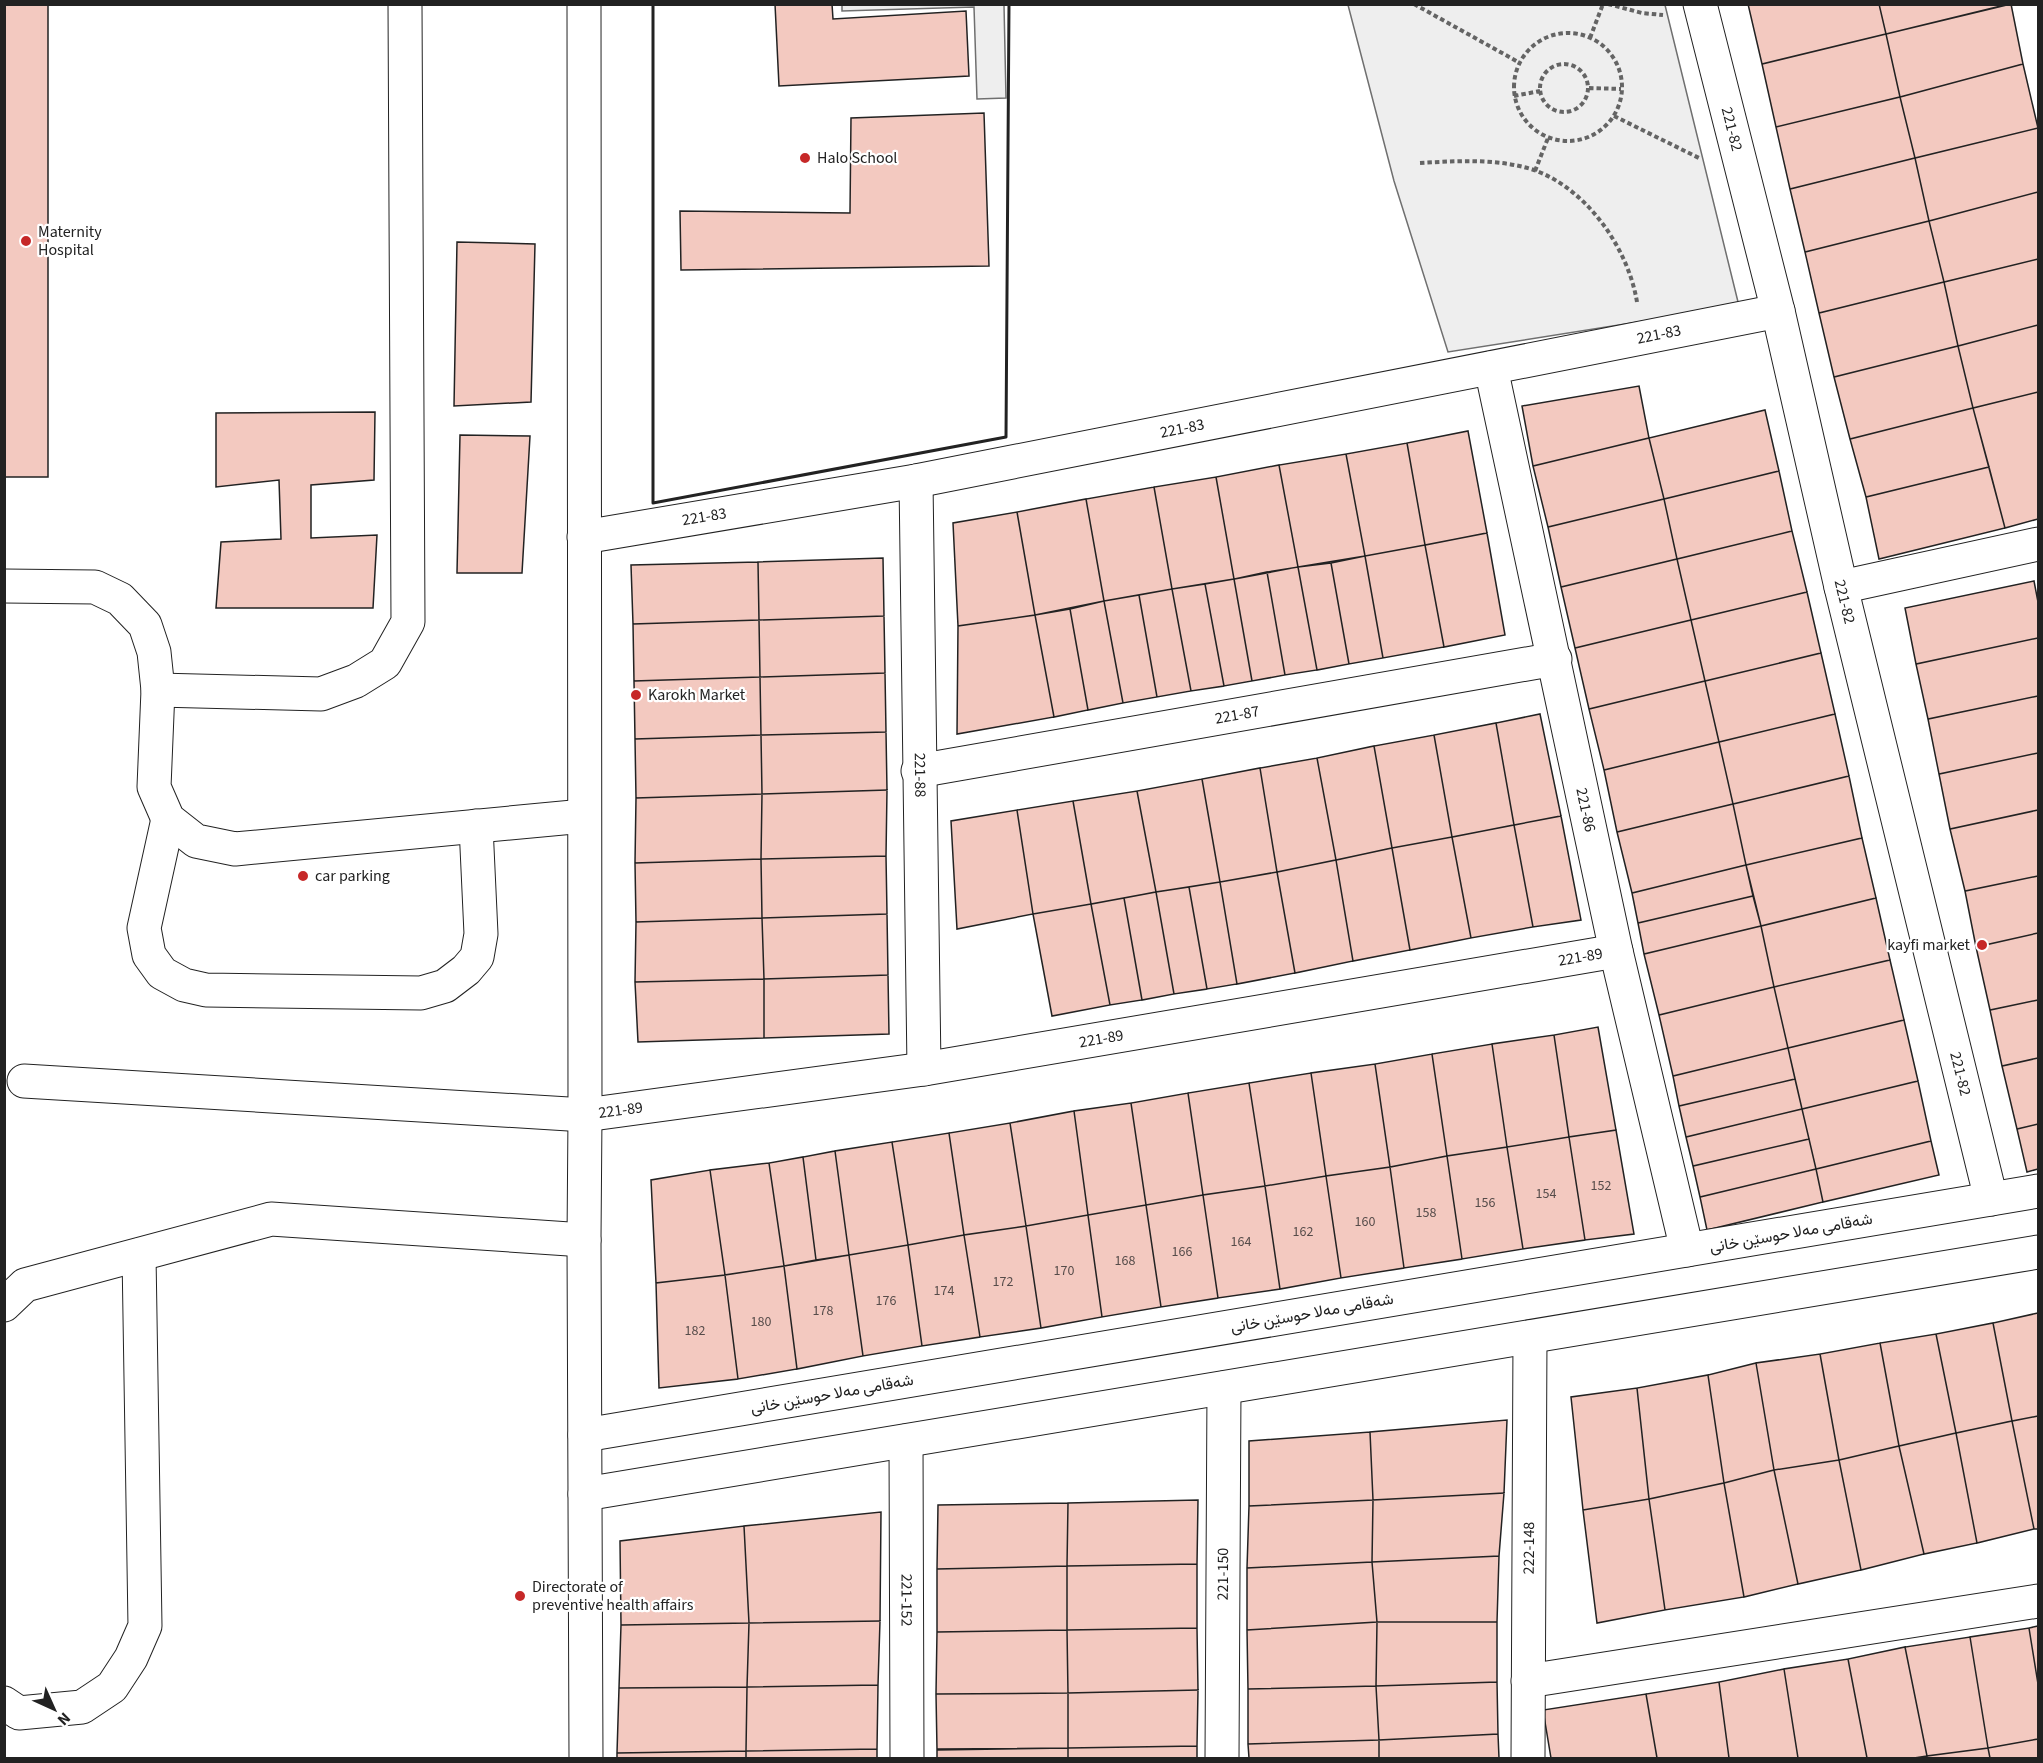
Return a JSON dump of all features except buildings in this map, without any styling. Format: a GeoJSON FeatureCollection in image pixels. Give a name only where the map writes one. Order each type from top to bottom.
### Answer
{"type":"FeatureCollection","features":[{"type":"Feature","properties":{"kind":"street"},"geometry":{"type":"LineString","coordinates":[[158,690],[321,694],[356,681],[385,663],[408,622],[405,4]]}},
{"type":"Feature","properties":{"kind":"street"},"geometry":{"type":"LineString","coordinates":[[584,4],[586,1758]]}},
{"type":"Feature","properties":{"kind":"street","name":"221-82"},"geometry":{"type":"LineString","coordinates":[[1701,8],[1778,311],[1840,587],[1991,1199]]}},
{"type":"Feature","properties":{"kind":"street","name":"221-83"},"geometry":{"type":"LineString","coordinates":[[585,537],[916,481],[1778,311]]}},
{"type":"Feature","properties":{"kind":"street","name":"221-86"},"geometry":{"type":"LineString","coordinates":[[1491,368],[1616,951],[1687,1250]]}},
{"type":"Feature","properties":{"kind":"street","name":"221-88"},"geometry":{"type":"LineString","coordinates":[[916,481],[918,771],[924,1069]]}},
{"type":"Feature","properties":{"kind":"street"},"geometry":{"type":"LineString","coordinates":[[1840,587],[2038,544]]}},
{"type":"Feature","properties":{"kind":"street"},"geometry":{"type":"LineString","coordinates":[[4,585],[95,586],[120,599],[145,625],[154,652],[158,690],[154,787],[168,819],[196,841],[235,849],[584,816]]}},
{"type":"Feature","properties":{"kind":"street","name":"221-87"},"geometry":{"type":"LineString","coordinates":[[918,771],[1555,659]]}},
{"type":"Feature","properties":{"kind":"street"},"geometry":{"type":"LineString","coordinates":[[168,819],[144,928],[149,955],[162,973],[184,986],[206,990],[422,993],[445,986],[466,970],[477,957],[481,934],[476,826]]}},
{"type":"Feature","properties":{"kind":"street","name":"221-89"},"geometry":{"type":"LineString","coordinates":[[24,1081],[585,1115],[924,1069],[1616,951]]}},
{"type":"Feature","properties":{"kind":"street","name":"شەقامی مەلا حوسێن خانی"},"geometry":{"type":"LineString","coordinates":[[585,1435],[2038,1191]]}},
{"type":"Feature","properties":{"kind":"street"},"geometry":{"type":"LineString","coordinates":[[4,1305],[25,1285],[271,1219],[584,1240]]}},
{"type":"Feature","properties":{"kind":"street"},"geometry":{"type":"LineString","coordinates":[[585,1494],[2038,1252]]}},
{"type":"Feature","properties":{"kind":"street"},"geometry":{"type":"LineString","coordinates":[[4,1703],[19,1713],[82,1707],[112,1687],[131,1658],[145,1626],[140,1255]]}},
{"type":"Feature","properties":{"kind":"street","name":"222-148"},"geometry":{"type":"LineString","coordinates":[[1528,1758],[1530,1337]]}},
{"type":"Feature","properties":{"kind":"street","name":"221-150"},"geometry":{"type":"LineString","coordinates":[[1222,1758],[1224,1388]]}},
{"type":"Feature","properties":{"kind":"street","name":"221-152"},"geometry":{"type":"LineString","coordinates":[[906,1441],[906,1758]]}},
{"type":"Feature","properties":{"kind":"street"},"geometry":{"type":"LineString","coordinates":[[1528,1681],[2038,1601]]}},
{"type":"Feature","properties":{"kind":"path"},"geometry":{"type":"LineString","coordinates":[[1414,4],[1521,63]]}},
{"type":"Feature","properties":{"kind":"path"},"geometry":{"type":"LineString","coordinates":[[1590,38],[1603,4]]}},
{"type":"Feature","properties":{"kind":"path"},"geometry":{"type":"LineString","coordinates":[[1608,4],[1642,13],[1668,15],[1701,8]]}},
{"type":"Feature","properties":{"kind":"path"},"geometry":{"type":"LineString","coordinates":[[1562,33],[1579,34],[1590,38],[1608,51],[1618,65],[1622,89],[1621,99],[1614,116],[1602,130],[1585,139],[1567,142],[1548,138],[1532,128],[1521,114],[1514,96],[1515,77],[1521,63],[1531,48],[1545,38],[1562,33]]}},
{"type":"Feature","properties":{"kind":"path"},"geometry":{"type":"LineString","coordinates":[[1562,64],[1577,67],[1587,80],[1589,87],[1584,103],[1570,112],[1563,113],[1548,106],[1540,91],[1543,77],[1554,66],[1562,64]]}},
{"type":"Feature","properties":{"kind":"path"},"geometry":{"type":"LineString","coordinates":[[1589,87],[1622,89]]}},
{"type":"Feature","properties":{"kind":"path"},"geometry":{"type":"LineString","coordinates":[[1514,96],[1540,91]]}},
{"type":"Feature","properties":{"kind":"path"},"geometry":{"type":"LineString","coordinates":[[1614,116],[1745,181]]}},
{"type":"Feature","properties":{"kind":"path"},"geometry":{"type":"LineString","coordinates":[[1535,171],[1548,138]]}},
{"type":"Feature","properties":{"kind":"path"},"geometry":{"type":"LineString","coordinates":[[1420,163],[1460,161],[1501,163],[1535,171],[1564,187],[1595,212],[1615,242],[1627,265],[1636,295],[1644,338]]}},
{"type":"Feature","properties":{"kind":"shaded area"},"geometry":{"type":"Polygon","coordinates":[[[842,5],[1004,5],[1006,98],[977,99],[974,7],[842,11],[842,5]]]}},
{"type":"Feature","properties":{"kind":"shaded area"},"geometry":{"type":"Polygon","coordinates":[[[1348,5],[1665,5],[1739,306],[1448,352],[1394,181],[1348,5]]]}},
{"type":"Feature","properties":{"kind":"wall"},"geometry":{"type":"LineString","coordinates":[[653,4],[653,503],[1006,437],[1009,4]]}},
{"type":"Feature","properties":{"kind":"place","name":"Halo School"},"geometry":{"type":"Point","coordinates":[805,158]}},
{"type":"Feature","properties":{"kind":"place","name":"Maternity Hospital"},"geometry":{"type":"Point","coordinates":[26,241]}},
{"type":"Feature","properties":{"kind":"place","name":"Karokh Market"},"geometry":{"type":"Point","coordinates":[636,695]}},
{"type":"Feature","properties":{"kind":"place","name":"car parking"},"geometry":{"type":"Point","coordinates":[303,876]}},
{"type":"Feature","properties":{"kind":"place","name":"kayfi market"},"geometry":{"type":"Point","coordinates":[1982,945]}},
{"type":"Feature","properties":{"kind":"place","name":"Directorate of preventive health affairs"},"geometry":{"type":"Point","coordinates":[520,1596]}}]}
